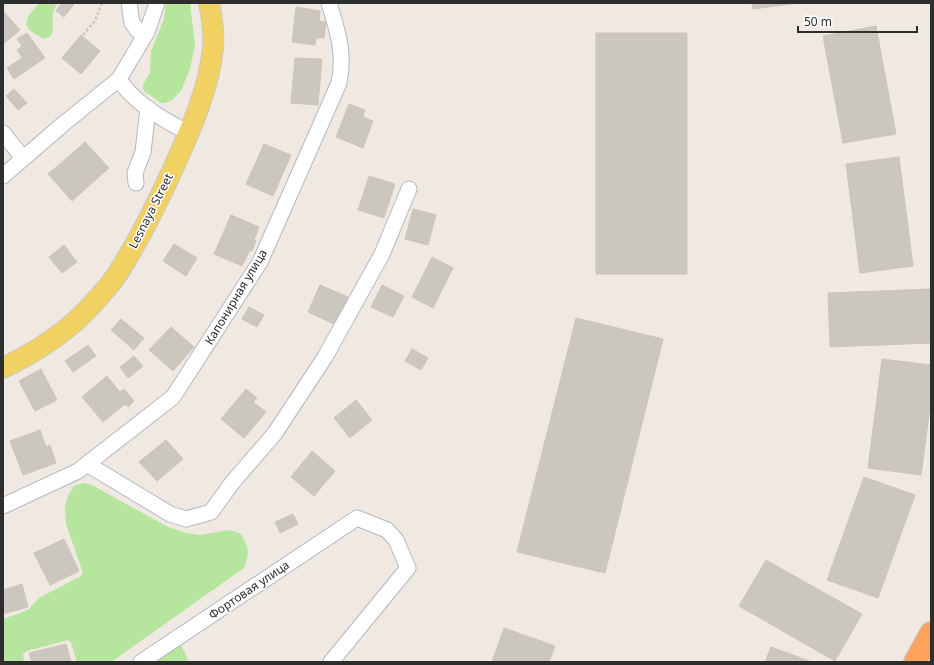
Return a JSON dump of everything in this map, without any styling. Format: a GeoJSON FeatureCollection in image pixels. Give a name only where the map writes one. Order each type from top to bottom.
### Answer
{"type":"FeatureCollection","features":[{"type":"Feature","properties":{"kind":"highway"},"geometry":{"type":"LineString","coordinates":[[915,662],[931,633]]}},
{"type":"Feature","properties":{"kind":"main road","name":"Lesnaya Street"},"geometry":{"type":"LineString","coordinates":[[3,368],[24,358],[49,343],[87,310],[118,274],[152,213],[190,133],[208,77],[213,47],[210,3]]}},
{"type":"Feature","properties":{"kind":"street"},"geometry":{"type":"LineString","coordinates":[[129,3],[132,23],[138,31],[147,32]]}},
{"type":"Feature","properties":{"kind":"street"},"geometry":{"type":"LineString","coordinates":[[3,176],[119,79],[147,32],[157,3]]}},
{"type":"Feature","properties":{"kind":"street","name":"Капонирная улица"},"geometry":{"type":"LineString","coordinates":[[3,506],[72,474],[173,397],[260,262],[339,83],[342,69],[342,50],[329,3]]}},
{"type":"Feature","properties":{"kind":"street"},"geometry":{"type":"LineString","coordinates":[[119,79],[125,88],[148,108],[164,119],[190,133]]}},
{"type":"Feature","properties":{"kind":"street"},"geometry":{"type":"LineString","coordinates":[[136,183],[135,173],[143,152],[148,108]]}},
{"type":"Feature","properties":{"kind":"street"},"geometry":{"type":"LineString","coordinates":[[3,133],[23,158]]}},
{"type":"Feature","properties":{"kind":"street"},"geometry":{"type":"LineString","coordinates":[[87,464],[170,514],[186,519],[211,512],[232,483],[275,433],[325,357],[382,254],[409,189]]}},
{"type":"Feature","properties":{"kind":"street","name":"Фортовая улица"},"geometry":{"type":"LineString","coordinates":[[141,662],[357,518],[387,530],[396,540],[408,568],[331,662]]}},
{"type":"Feature","properties":{"kind":"path"},"geometry":{"type":"LineString","coordinates":[[83,35],[95,21],[102,3]]}},
{"type":"Feature","properties":{"kind":"green space"},"geometry":{"type":"Polygon","coordinates":[[[39,3],[58,3],[53,11],[53,27],[51,36],[44,39],[29,30],[26,24],[29,15],[39,3]]]}},
{"type":"Feature","properties":{"kind":"green space"},"geometry":{"type":"Polygon","coordinates":[[[166,3],[190,3],[195,45],[190,69],[181,91],[172,100],[161,103],[144,91],[143,85],[150,72],[151,51],[164,19],[166,3]]]}},
{"type":"Feature","properties":{"kind":"green space"},"geometry":{"type":"Polygon","coordinates":[[[83,483],[90,484],[168,527],[186,533],[199,535],[230,530],[241,534],[248,551],[244,568],[111,662],[77,662],[71,643],[68,640],[27,651],[23,654],[24,662],[3,662],[3,619],[28,610],[39,598],[81,576],[83,573],[66,524],[65,507],[68,496],[74,486],[83,483]]]}},
{"type":"Feature","properties":{"kind":"green space"},"geometry":{"type":"Polygon","coordinates":[[[177,645],[182,647],[189,662],[148,662],[177,645]]]}},
{"type":"Feature","properties":{"kind":"building"},"geometry":{"type":"Polygon","coordinates":[[[62,3],[75,3],[64,17],[56,11],[62,3]]]}},
{"type":"Feature","properties":{"kind":"building"},"geometry":{"type":"Polygon","coordinates":[[[752,3],[798,3],[753,9],[752,3]]]}},
{"type":"Feature","properties":{"kind":"building"},"geometry":{"type":"Polygon","coordinates":[[[296,7],[320,11],[319,21],[326,22],[324,38],[316,38],[315,45],[292,42],[296,7]]]}},
{"type":"Feature","properties":{"kind":"building"},"geometry":{"type":"Polygon","coordinates":[[[3,11],[20,30],[3,44],[3,11]]]}},
{"type":"Feature","properties":{"kind":"building"},"geometry":{"type":"Polygon","coordinates":[[[876,26],[896,134],[843,143],[823,36],[876,26]]]}},
{"type":"Feature","properties":{"kind":"building"},"geometry":{"type":"Polygon","coordinates":[[[27,33],[45,58],[30,68],[17,50],[22,46],[17,39],[27,33]]]}},
{"type":"Feature","properties":{"kind":"building"},"geometry":{"type":"Polygon","coordinates":[[[596,33],[687,33],[687,274],[596,274],[596,33]]]}},
{"type":"Feature","properties":{"kind":"building"},"geometry":{"type":"Polygon","coordinates":[[[81,35],[100,51],[81,74],[62,58],[81,35]]]}},
{"type":"Feature","properties":{"kind":"building"},"geometry":{"type":"Polygon","coordinates":[[[22,58],[30,68],[14,79],[7,68],[22,58]]]}},
{"type":"Feature","properties":{"kind":"building"},"geometry":{"type":"Polygon","coordinates":[[[295,58],[322,59],[318,105],[291,103],[295,58]]]}},
{"type":"Feature","properties":{"kind":"building"},"geometry":{"type":"Polygon","coordinates":[[[14,89],[27,103],[18,110],[6,96],[14,89]]]}},
{"type":"Feature","properties":{"kind":"building"},"geometry":{"type":"Polygon","coordinates":[[[349,104],[365,110],[363,117],[373,121],[363,148],[336,137],[349,104]]]}},
{"type":"Feature","properties":{"kind":"building"},"geometry":{"type":"Polygon","coordinates":[[[85,142],[109,168],[91,184],[67,158],[85,142]]]}},
{"type":"Feature","properties":{"kind":"building"},"geometry":{"type":"Polygon","coordinates":[[[264,144],[291,155],[273,196],[246,184],[264,144]]]}},
{"type":"Feature","properties":{"kind":"building"},"geometry":{"type":"Polygon","coordinates":[[[899,157],[913,266],[860,273],[846,164],[899,157]]]}},
{"type":"Feature","properties":{"kind":"building"},"geometry":{"type":"Polygon","coordinates":[[[67,158],[91,184],[72,201],[48,174],[67,158]]]}},
{"type":"Feature","properties":{"kind":"building"},"geometry":{"type":"Polygon","coordinates":[[[369,176],[395,184],[384,218],[358,210],[369,176]]]}},
{"type":"Feature","properties":{"kind":"building"},"geometry":{"type":"Polygon","coordinates":[[[413,209],[436,215],[428,245],[405,239],[413,209]]]}},
{"type":"Feature","properties":{"kind":"building"},"geometry":{"type":"Polygon","coordinates":[[[231,215],[259,227],[252,251],[250,250],[242,266],[214,254],[231,215]]]}},
{"type":"Feature","properties":{"kind":"building"},"geometry":{"type":"Polygon","coordinates":[[[174,244],[197,258],[186,276],[163,261],[174,244]]]}},
{"type":"Feature","properties":{"kind":"building"},"geometry":{"type":"Polygon","coordinates":[[[64,245],[77,262],[62,273],[49,257],[64,245]]]}},
{"type":"Feature","properties":{"kind":"building"},"geometry":{"type":"Polygon","coordinates":[[[432,257],[453,268],[433,308],[412,297],[432,257]]]}},
{"type":"Feature","properties":{"kind":"building"},"geometry":{"type":"Polygon","coordinates":[[[320,285],[348,297],[336,325],[308,312],[320,285]]]}},
{"type":"Feature","properties":{"kind":"building"},"geometry":{"type":"Polygon","coordinates":[[[382,285],[404,296],[393,317],[371,307],[382,285]]]}},
{"type":"Feature","properties":{"kind":"building"},"geometry":{"type":"Polygon","coordinates":[[[931,289],[931,343],[830,347],[828,293],[931,289]]]}},
{"type":"Feature","properties":{"kind":"building"},"geometry":{"type":"Polygon","coordinates":[[[249,307],[264,315],[257,327],[242,319],[249,307]]]}},
{"type":"Feature","properties":{"kind":"building"},"geometry":{"type":"Polygon","coordinates":[[[576,318],[663,339],[605,573],[517,552],[576,318]]]}},
{"type":"Feature","properties":{"kind":"building"},"geometry":{"type":"Polygon","coordinates":[[[121,319],[144,338],[134,350],[111,330],[121,319]]]}},
{"type":"Feature","properties":{"kind":"building"},"geometry":{"type":"Polygon","coordinates":[[[171,327],[194,347],[173,371],[149,350],[171,327]]]}},
{"type":"Feature","properties":{"kind":"building"},"geometry":{"type":"Polygon","coordinates":[[[88,345],[96,356],[73,372],[65,361],[88,345]]]}},
{"type":"Feature","properties":{"kind":"building"},"geometry":{"type":"Polygon","coordinates":[[[412,349],[428,358],[421,370],[405,361],[412,349]]]}},
{"type":"Feature","properties":{"kind":"building"},"geometry":{"type":"Polygon","coordinates":[[[134,356],[143,366],[128,378],[120,367],[134,356]]]}},
{"type":"Feature","properties":{"kind":"building"},"geometry":{"type":"Polygon","coordinates":[[[882,359],[931,365],[931,400],[921,475],[868,468],[882,359]]]}},
{"type":"Feature","properties":{"kind":"building"},"geometry":{"type":"Polygon","coordinates":[[[41,369],[57,400],[35,411],[19,381],[41,369]]]}},
{"type":"Feature","properties":{"kind":"building"},"geometry":{"type":"Polygon","coordinates":[[[107,376],[120,392],[124,389],[134,401],[128,407],[125,404],[103,422],[82,397],[107,376]]]}},
{"type":"Feature","properties":{"kind":"building"},"geometry":{"type":"Polygon","coordinates":[[[246,389],[257,398],[253,402],[266,412],[244,438],[221,419],[246,389]]]}},
{"type":"Feature","properties":{"kind":"building"},"geometry":{"type":"Polygon","coordinates":[[[356,400],[372,420],[350,438],[334,418],[356,400]]]}},
{"type":"Feature","properties":{"kind":"building"},"geometry":{"type":"Polygon","coordinates":[[[40,430],[46,447],[50,445],[56,463],[23,475],[10,441],[40,430]]]}},
{"type":"Feature","properties":{"kind":"building"},"geometry":{"type":"Polygon","coordinates":[[[166,440],[183,459],[157,481],[139,462],[166,440]]]}},
{"type":"Feature","properties":{"kind":"building"},"geometry":{"type":"Polygon","coordinates":[[[312,451],[335,471],[314,496],[291,477],[312,451]]]}},
{"type":"Feature","properties":{"kind":"building"},"geometry":{"type":"Polygon","coordinates":[[[864,477],[915,495],[878,598],[827,580],[864,477]]]}},
{"type":"Feature","properties":{"kind":"building"},"geometry":{"type":"Polygon","coordinates":[[[293,514],[298,524],[280,533],[275,522],[293,514]]]}},
{"type":"Feature","properties":{"kind":"building"},"geometry":{"type":"Polygon","coordinates":[[[64,539],[79,571],[50,585],[34,553],[64,539]]]}},
{"type":"Feature","properties":{"kind":"building"},"geometry":{"type":"Polygon","coordinates":[[[766,560],[862,614],[835,661],[739,606],[766,560]]]}},
{"type":"Feature","properties":{"kind":"building"},"geometry":{"type":"Polygon","coordinates":[[[22,584],[28,607],[3,614],[3,590],[22,584]]]}},
{"type":"Feature","properties":{"kind":"building"},"geometry":{"type":"Polygon","coordinates":[[[504,628],[555,646],[549,662],[492,662],[504,628]]]}},
{"type":"Feature","properties":{"kind":"building"},"geometry":{"type":"Polygon","coordinates":[[[66,644],[71,662],[32,662],[29,653],[66,644]]]}},
{"type":"Feature","properties":{"kind":"building"},"geometry":{"type":"Polygon","coordinates":[[[771,647],[812,662],[765,662],[771,647]]]}}]}
